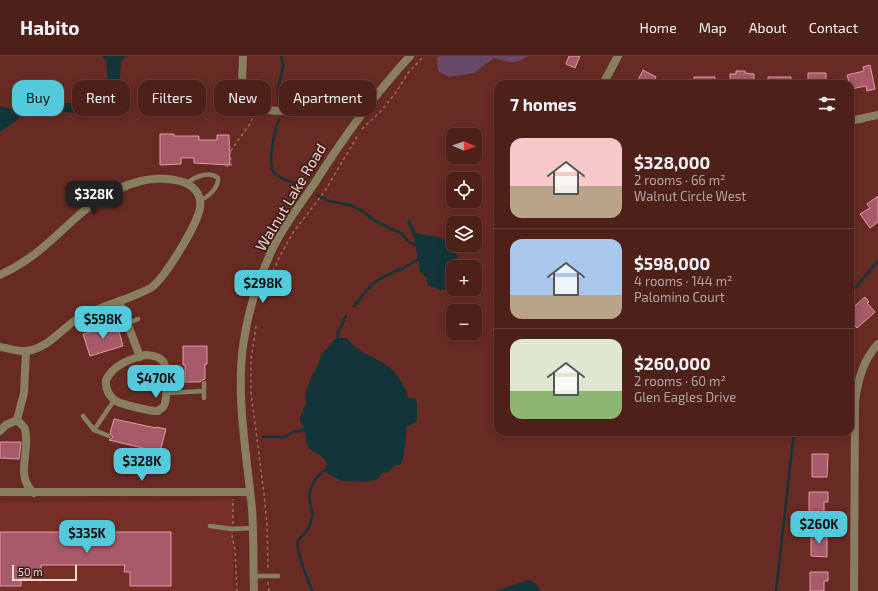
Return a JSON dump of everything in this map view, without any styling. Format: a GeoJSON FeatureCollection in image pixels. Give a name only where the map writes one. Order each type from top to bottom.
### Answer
{"type":"FeatureCollection","features":[{"type":"Feature","properties":{"kind":"street"},"geometry":{"type":"LineString","coordinates":[[243,56],[243,80]]}},
{"type":"Feature","properties":{"kind":"street","name":"Walnut Lake Road"},"geometry":{"type":"LineString","coordinates":[[376,96],[410,56]]}},
{"type":"Feature","properties":{"kind":"street"},"geometry":{"type":"LineString","coordinates":[[605,80],[618,56]]}},
{"type":"Feature","properties":{"kind":"street"},"geometry":{"type":"LineString","coordinates":[[854,120],[878,115]]}},
{"type":"Feature","properties":{"kind":"street","name":"Walnut Lake Road"},"geometry":{"type":"LineString","coordinates":[[254,591],[253,528],[243,416],[242,379],[243,347],[249,314],[256,288],[268,258],[333,154],[360,116]]}},
{"type":"Feature","properties":{"kind":"street"},"geometry":{"type":"LineString","coordinates":[[0,275],[26,260],[41,249],[87,208],[111,192],[127,185],[145,180],[168,179],[187,183],[196,192],[200,204],[194,225],[168,269],[151,287],[81,316],[54,339],[42,346],[26,351],[0,347]]}},
{"type":"Feature","properties":{"kind":"street"},"geometry":{"type":"LineString","coordinates":[[119,301],[140,357]]}},
{"type":"Feature","properties":{"kind":"street"},"geometry":{"type":"LineString","coordinates":[[854,591],[855,401],[859,380],[865,362],[872,350],[878,344]]}},
{"type":"Feature","properties":{"kind":"street"},"geometry":{"type":"LineString","coordinates":[[17,420],[24,393],[26,351]]}},
{"type":"Feature","properties":{"kind":"street"},"geometry":{"type":"LineString","coordinates":[[151,355],[156,356],[164,362],[166,367],[166,402],[165,406],[158,411],[117,401],[106,390],[106,380],[108,376],[121,364],[140,357],[151,355]]}},
{"type":"Feature","properties":{"kind":"street"},"geometry":{"type":"LineString","coordinates":[[0,431],[6,425],[17,420]]}},
{"type":"Feature","properties":{"kind":"street"},"geometry":{"type":"LineString","coordinates":[[17,420],[25,428],[26,442],[24,479],[27,487],[34,492]]}},
{"type":"Feature","properties":{"kind":"street"},"geometry":{"type":"LineString","coordinates":[[0,492],[250,492]]}},
{"type":"Feature","properties":{"kind":"lane"},"geometry":{"type":"LineString","coordinates":[[187,183],[196,176],[208,175],[216,176],[218,178],[218,181],[210,195],[200,204]]}},
{"type":"Feature","properties":{"kind":"lane"},"geometry":{"type":"LineString","coordinates":[[119,326],[138,319]]}},
{"type":"Feature","properties":{"kind":"lane"},"geometry":{"type":"LineString","coordinates":[[204,383],[204,398]]}},
{"type":"Feature","properties":{"kind":"lane"},"geometry":{"type":"LineString","coordinates":[[166,392],[204,391]]}},
{"type":"Feature","properties":{"kind":"lane"},"geometry":{"type":"LineString","coordinates":[[94,430],[115,399]]}},
{"type":"Feature","properties":{"kind":"lane"},"geometry":{"type":"LineString","coordinates":[[82,416],[94,430],[109,436]]}},
{"type":"Feature","properties":{"kind":"lane"},"geometry":{"type":"LineString","coordinates":[[210,526],[232,529],[253,528]]}},
{"type":"Feature","properties":{"kind":"lane"},"geometry":{"type":"LineString","coordinates":[[254,576],[278,576]]}},
{"type":"Feature","properties":{"kind":"path"},"geometry":{"type":"LineString","coordinates":[[272,272],[294,231],[318,202],[360,131],[381,111],[397,91],[408,73],[424,56]]}},
{"type":"Feature","properties":{"kind":"path"},"geometry":{"type":"LineString","coordinates":[[231,151],[238,138],[249,126],[253,116]]}},
{"type":"Feature","properties":{"kind":"path"},"geometry":{"type":"LineString","coordinates":[[225,166],[231,166],[230,146]]}},
{"type":"Feature","properties":{"kind":"path"},"geometry":{"type":"LineString","coordinates":[[257,320],[251,359],[251,392],[267,524],[269,591]]}},
{"type":"Feature","properties":{"kind":"path"},"geometry":{"type":"LineString","coordinates":[[233,492],[232,535],[235,550],[237,591]]}},
{"type":"Feature","properties":{"kind":"shaded area"},"geometry":{"type":"Polygon","coordinates":[[[439,56],[528,56],[516,62],[494,58],[474,73],[449,77],[438,71],[437,59],[439,56]]]}},
{"type":"Feature","properties":{"kind":"shaded area"},"geometry":{"type":"Polygon","coordinates":[[[233,500],[233,591],[0,591],[0,503],[233,500]]]}},
{"type":"Feature","properties":{"kind":"water"},"geometry":{"type":"Polygon","coordinates":[[[102,56],[126,56],[121,62],[120,80],[107,80],[106,60],[102,56]]]}},
{"type":"Feature","properties":{"kind":"water"},"geometry":{"type":"Polygon","coordinates":[[[64,103],[72,103],[72,113],[64,112],[64,103]]]}},
{"type":"Feature","properties":{"kind":"water"},"geometry":{"type":"Polygon","coordinates":[[[0,106],[12,109],[12,116],[23,116],[0,132],[0,106]]]}},
{"type":"Feature","properties":{"kind":"water"},"geometry":{"type":"Polygon","coordinates":[[[410,219],[416,233],[444,239],[446,240],[446,252],[456,252],[458,260],[446,260],[446,289],[440,290],[428,285],[426,277],[420,272],[415,240],[407,221],[410,219]]]}},
{"type":"Feature","properties":{"kind":"water"},"geometry":{"type":"Polygon","coordinates":[[[337,338],[347,338],[359,350],[392,369],[405,388],[408,398],[415,398],[417,403],[417,420],[415,423],[407,426],[405,450],[401,464],[394,466],[388,472],[382,473],[376,480],[365,482],[343,481],[327,473],[325,468],[327,462],[323,457],[312,451],[308,446],[303,426],[300,422],[300,417],[304,411],[302,409],[306,406],[305,394],[312,375],[322,354],[337,338]]]}},
{"type":"Feature","properties":{"kind":"water"},"geometry":{"type":"Polygon","coordinates":[[[529,580],[536,584],[541,591],[495,591],[529,580]]]}},
{"type":"Feature","properties":{"kind":"building"},"geometry":{"type":"Polygon","coordinates":[[[569,56],[580,56],[575,68],[566,64],[569,56]]]}},
{"type":"Feature","properties":{"kind":"building"},"geometry":{"type":"Polygon","coordinates":[[[870,65],[875,89],[867,91],[866,86],[854,88],[854,80],[848,80],[847,75],[864,71],[863,67],[870,65]]]}},
{"type":"Feature","properties":{"kind":"building"},"geometry":{"type":"Polygon","coordinates":[[[643,70],[656,77],[655,80],[638,80],[643,70]]]}},
{"type":"Feature","properties":{"kind":"building"},"geometry":{"type":"Polygon","coordinates":[[[736,71],[745,71],[745,73],[754,74],[754,80],[730,80],[730,74],[736,74],[736,71]]]}},
{"type":"Feature","properties":{"kind":"building"},"geometry":{"type":"Polygon","coordinates":[[[808,73],[826,73],[826,80],[808,80],[808,73]]]}},
{"type":"Feature","properties":{"kind":"building"},"geometry":{"type":"Polygon","coordinates":[[[694,77],[715,77],[715,80],[694,80],[694,77]]]}},
{"type":"Feature","properties":{"kind":"building"},"geometry":{"type":"Polygon","coordinates":[[[768,77],[791,77],[791,80],[768,80],[768,77]]]}},
{"type":"Feature","properties":{"kind":"building"},"geometry":{"type":"Polygon","coordinates":[[[160,134],[174,134],[174,136],[199,136],[199,140],[217,140],[217,135],[229,135],[230,165],[194,163],[194,158],[181,158],[181,164],[160,165],[160,134]]]}},
{"type":"Feature","properties":{"kind":"building"},"geometry":{"type":"Polygon","coordinates":[[[878,196],[878,222],[870,228],[860,214],[870,208],[867,204],[878,196]]]}},
{"type":"Feature","properties":{"kind":"building"},"geometry":{"type":"Polygon","coordinates":[[[865,297],[869,302],[867,303],[875,312],[857,328],[854,325],[854,307],[865,297]]]}},
{"type":"Feature","properties":{"kind":"building"},"geometry":{"type":"Polygon","coordinates":[[[117,324],[115,328],[119,331],[123,346],[90,356],[83,334],[117,324]]]}},
{"type":"Feature","properties":{"kind":"building"},"geometry":{"type":"Polygon","coordinates":[[[183,346],[207,346],[205,379],[200,382],[185,382],[183,346]]]}},
{"type":"Feature","properties":{"kind":"building"},"geometry":{"type":"Polygon","coordinates":[[[114,419],[166,429],[160,452],[109,440],[113,437],[110,433],[114,419]]]}},
{"type":"Feature","properties":{"kind":"building"},"geometry":{"type":"Polygon","coordinates":[[[0,442],[21,442],[19,459],[0,458],[0,442]]]}},
{"type":"Feature","properties":{"kind":"building"},"geometry":{"type":"Polygon","coordinates":[[[812,454],[828,454],[827,477],[812,477],[812,454]]]}},
{"type":"Feature","properties":{"kind":"building"},"geometry":{"type":"Polygon","coordinates":[[[809,492],[828,492],[828,502],[824,502],[824,518],[809,517],[809,492]]]}},
{"type":"Feature","properties":{"kind":"building"},"geometry":{"type":"Polygon","coordinates":[[[0,532],[171,532],[171,586],[130,586],[130,572],[124,572],[125,565],[41,565],[41,573],[31,573],[31,579],[21,579],[21,586],[0,586],[0,532]]]}},
{"type":"Feature","properties":{"kind":"building"},"geometry":{"type":"Polygon","coordinates":[[[811,533],[827,533],[827,557],[811,556],[811,533]]]}},
{"type":"Feature","properties":{"kind":"building"},"geometry":{"type":"Polygon","coordinates":[[[810,572],[828,572],[828,581],[824,581],[824,591],[810,591],[810,572]]]}},
{"type":"Feature","properties":{"kind":"waterway"},"geometry":{"type":"LineString","coordinates":[[280,80],[283,65],[281,56]]}},
{"type":"Feature","properties":{"kind":"waterway"},"geometry":{"type":"LineString","coordinates":[[279,85],[279,104]]}},
{"type":"Feature","properties":{"kind":"waterway"},"geometry":{"type":"LineString","coordinates":[[279,119],[272,148],[272,170],[281,178],[299,184]]}},
{"type":"Feature","properties":{"kind":"waterway"},"geometry":{"type":"LineString","coordinates":[[317,195],[329,201],[350,205],[361,210],[375,221],[402,234],[409,242],[415,245]]}},
{"type":"Feature","properties":{"kind":"waterway"},"geometry":{"type":"LineString","coordinates":[[354,306],[374,283],[384,276],[404,268],[418,259]]}},
{"type":"Feature","properties":{"kind":"waterway"},"geometry":{"type":"LineString","coordinates":[[854,289],[878,261]]}},
{"type":"Feature","properties":{"kind":"waterway"},"geometry":{"type":"LineString","coordinates":[[338,338],[338,332],[346,316]]}},
{"type":"Feature","properties":{"kind":"waterway"},"geometry":{"type":"LineString","coordinates":[[263,437],[285,437],[293,432],[305,430]]}},
{"type":"Feature","properties":{"kind":"waterway"},"geometry":{"type":"LineString","coordinates":[[776,591],[794,436]]}},
{"type":"Feature","properties":{"kind":"waterway"},"geometry":{"type":"LineString","coordinates":[[313,591],[302,566],[298,551],[298,540],[307,530],[312,519],[309,497],[311,488],[318,476],[325,470]]}}]}
